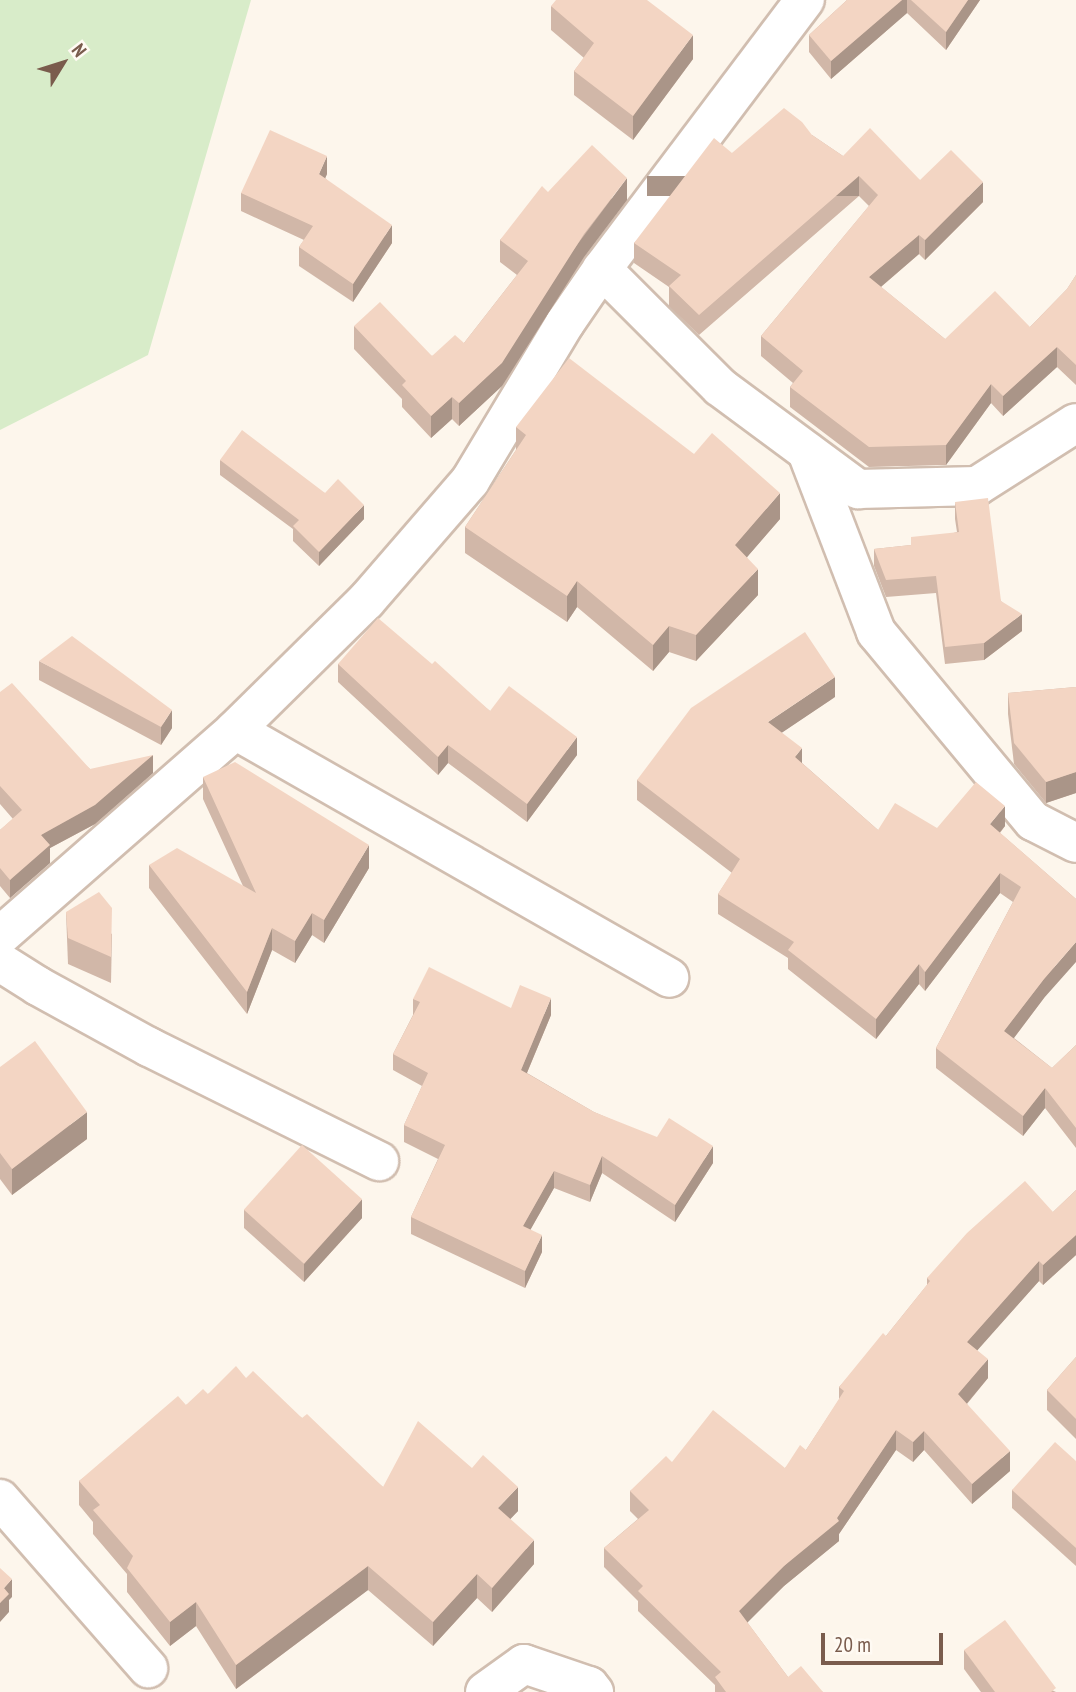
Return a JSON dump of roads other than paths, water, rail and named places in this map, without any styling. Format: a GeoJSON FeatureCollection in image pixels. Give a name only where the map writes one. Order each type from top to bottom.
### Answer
{"type":"FeatureCollection","features":[{"type":"Feature","properties":{"kind":"street"},"geometry":{"type":"LineString","coordinates":[[0,936],[235,730],[366,601],[470,481],[565,323],[602,269],[805,0]]}},
{"type":"Feature","properties":{"kind":"street"},"geometry":{"type":"LineString","coordinates":[[602,269],[720,387],[858,489],[976,486],[1076,424]]}},
{"type":"Feature","properties":{"kind":"street"},"geometry":{"type":"LineString","coordinates":[[807,452],[876,632],[1033,821],[1076,843]]}},
{"type":"Feature","properties":{"kind":"street"},"geometry":{"type":"LineString","coordinates":[[235,730],[669,978]]}},
{"type":"Feature","properties":{"kind":"street"},"geometry":{"type":"LineString","coordinates":[[0,962],[149,1047],[379,1161]]}},
{"type":"Feature","properties":{"kind":"street"},"geometry":{"type":"LineString","coordinates":[[0,1499],[148,1668]]}},
{"type":"Feature","properties":{"kind":"street"},"geometry":{"type":"LineString","coordinates":[[485,1692],[524,1664],[589,1686],[594,1692]]}}]}
